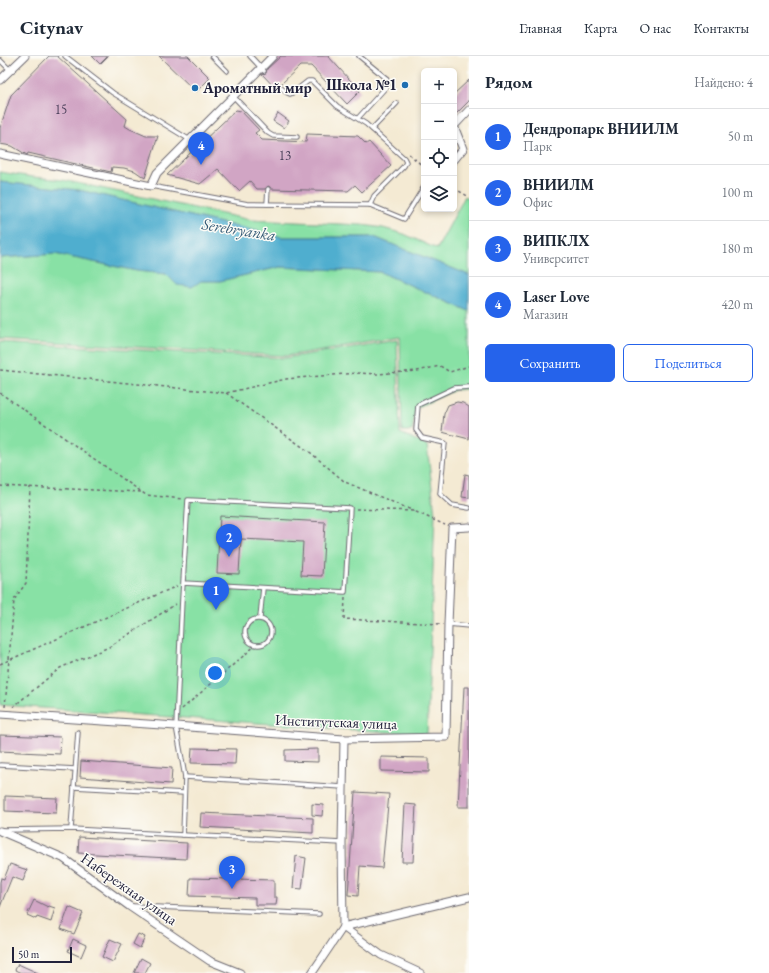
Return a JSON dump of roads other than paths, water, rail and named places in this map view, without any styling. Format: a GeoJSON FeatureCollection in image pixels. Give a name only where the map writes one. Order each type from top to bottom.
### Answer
{"type":"FeatureCollection","features":[{"type":"Feature","properties":{"kind":"street"},"geometry":{"type":"LineString","coordinates":[[0,80],[24,56]]}},
{"type":"Feature","properties":{"kind":"street"},"geometry":{"type":"LineString","coordinates":[[0,154],[151,186],[157,173],[233,96],[263,69],[273,56]]}},
{"type":"Feature","properties":{"kind":"street"},"geometry":{"type":"LineString","coordinates":[[457,123],[469,110]]}},
{"type":"Feature","properties":{"kind":"street"},"geometry":{"type":"LineString","coordinates":[[457,135],[462,149],[457,156]]}},
{"type":"Feature","properties":{"kind":"street","name":"Институтская улица"},"geometry":{"type":"LineString","coordinates":[[2,714],[344,739],[446,737],[448,624],[452,528],[469,527]]}},
{"type":"Feature","properties":{"kind":"street"},"geometry":{"type":"LineString","coordinates":[[312,973],[342,928],[344,739]]}},
{"type":"Feature","properties":{"kind":"street","name":"Набережная улица"},"geometry":{"type":"LineString","coordinates":[[0,831],[63,858],[129,906],[210,961],[240,973]]}},
{"type":"Feature","properties":{"kind":"street"},"geometry":{"type":"LineString","coordinates":[[342,928],[469,897]]}},
{"type":"Feature","properties":{"kind":"street"},"geometry":{"type":"LineString","coordinates":[[342,928],[381,955],[420,973]]}},
{"type":"Feature","properties":{"kind":"lane"},"geometry":{"type":"LineString","coordinates":[[65,56],[113,93],[190,140]]}},
{"type":"Feature","properties":{"kind":"lane"},"geometry":{"type":"LineString","coordinates":[[212,56],[227,71]]}},
{"type":"Feature","properties":{"kind":"lane"},"geometry":{"type":"LineString","coordinates":[[250,56],[263,69]]}},
{"type":"Feature","properties":{"kind":"lane"},"geometry":{"type":"LineString","coordinates":[[358,118],[388,83],[386,78],[359,56]]}},
{"type":"Feature","properties":{"kind":"lane"},"geometry":{"type":"LineString","coordinates":[[0,60],[10,70]]}},
{"type":"Feature","properties":{"kind":"lane"},"geometry":{"type":"LineString","coordinates":[[279,86],[290,94],[308,81],[312,81],[337,106],[358,118],[404,158],[406,162],[404,166],[374,196],[370,205]]}},
{"type":"Feature","properties":{"kind":"lane"},"geometry":{"type":"LineString","coordinates":[[233,96],[268,134],[273,136],[297,137]]}},
{"type":"Feature","properties":{"kind":"lane"},"geometry":{"type":"LineString","coordinates":[[372,129],[397,103]]}},
{"type":"Feature","properties":{"kind":"lane"},"geometry":{"type":"LineString","coordinates":[[151,186],[237,203],[370,205],[404,219],[421,192]]}},
{"type":"Feature","properties":{"kind":"lane"},"geometry":{"type":"LineString","coordinates":[[267,204],[268,189]]}},
{"type":"Feature","properties":{"kind":"lane"},"geometry":{"type":"LineString","coordinates":[[469,387],[454,388],[418,405],[416,430],[422,438],[445,442],[440,494],[452,505],[469,508]]}},
{"type":"Feature","properties":{"kind":"lane"},"geometry":{"type":"LineString","coordinates":[[182,835],[185,777],[176,726],[176,714],[182,599],[188,500],[350,508],[345,592],[183,583]]}},
{"type":"Feature","properties":{"kind":"lane"},"geometry":{"type":"LineString","coordinates":[[260,618],[263,588]]}},
{"type":"Feature","properties":{"kind":"lane"},"geometry":{"type":"LineString","coordinates":[[260,618],[269,623],[272,634],[266,643],[256,646],[247,640],[244,630],[250,621],[260,618]]}},
{"type":"Feature","properties":{"kind":"lane"},"geometry":{"type":"LineString","coordinates":[[448,624],[469,626]]}},
{"type":"Feature","properties":{"kind":"lane"},"geometry":{"type":"LineString","coordinates":[[71,829],[78,732]]}},
{"type":"Feature","properties":{"kind":"lane"},"geometry":{"type":"LineString","coordinates":[[0,765],[75,769]]}},
{"type":"Feature","properties":{"kind":"lane"},"geometry":{"type":"LineString","coordinates":[[185,777],[343,787]]}},
{"type":"Feature","properties":{"kind":"lane"},"geometry":{"type":"LineString","coordinates":[[74,787],[184,793]]}},
{"type":"Feature","properties":{"kind":"lane"},"geometry":{"type":"LineString","coordinates":[[0,831],[71,829],[342,843]]}},
{"type":"Feature","properties":{"kind":"lane"},"geometry":{"type":"LineString","coordinates":[[129,906],[319,914]]}},
{"type":"Feature","properties":{"kind":"water","name":"Serebryanka"},"geometry":{"type":"Polygon","coordinates":[[[0,182],[79,190],[282,237],[374,237],[469,275],[469,311],[380,272],[280,267],[220,281],[201,281],[192,287],[177,285],[166,274],[137,271],[55,254],[0,258],[0,182]]]}},
{"type":"Feature","properties":{"kind":"place","name":"Школа №1"},"geometry":{"type":"Point","coordinates":[405,85]}},
{"type":"Feature","properties":{"kind":"place","name":"Ароматный мир"},"geometry":{"type":"Point","coordinates":[195,88]}},
{"type":"Feature","properties":{"kind":"place","name":"Laser Love"},"geometry":{"type":"Point","coordinates":[201,165]}},
{"type":"Feature","properties":{"kind":"place","name":"ВНИИЛМ"},"geometry":{"type":"Point","coordinates":[229,557]}},
{"type":"Feature","properties":{"kind":"place","name":"Дендропарк ВНИИЛМ"},"geometry":{"type":"Point","coordinates":[216,610]}},
{"type":"Feature","properties":{"kind":"place","name":"ВИПКЛХ"},"geometry":{"type":"Point","coordinates":[232,889]}}]}
